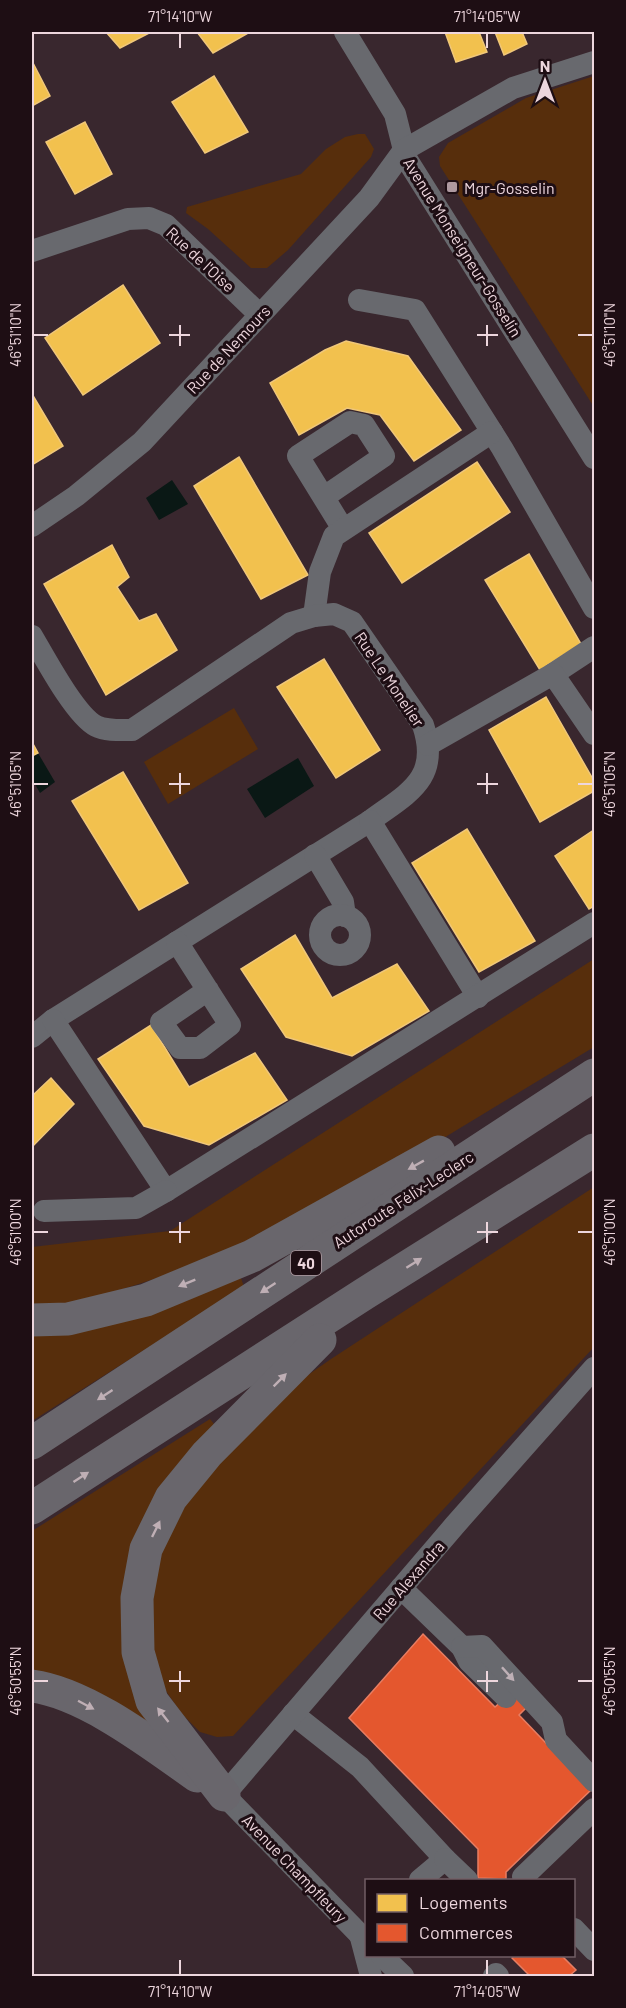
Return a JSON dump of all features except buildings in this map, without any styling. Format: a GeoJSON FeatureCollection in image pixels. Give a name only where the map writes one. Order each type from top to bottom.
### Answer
{"type":"FeatureCollection","features":[{"type":"Feature","properties":{"kind":"highway"},"geometry":{"type":"LineString","coordinates":[[32,1320],[68,1319],[146,1300],[252,1256],[452,1145],[588,1079]]}},
{"type":"Feature","properties":{"kind":"highway","name":"Autoroute Félix-Leclerc"},"geometry":{"type":"LineString","coordinates":[[32,1443],[588,1079]]}},
{"type":"Feature","properties":{"kind":"highway"},"geometry":{"type":"LineString","coordinates":[[32,1508],[364,1294],[594,1150]]}},
{"type":"Feature","properties":{"kind":"highway"},"geometry":{"type":"LineString","coordinates":[[224,1795],[152,1701],[138,1652],[137,1598],[146,1549],[171,1498],[207,1454],[364,1294]]}},
{"type":"Feature","properties":{"kind":"highway"},"geometry":{"type":"LineString","coordinates":[[32,1686],[78,1701],[131,1730],[224,1795]]}},
{"type":"Feature","properties":{"kind":"street","name":"Avenue Monseigneur-Gosselin"},"geometry":{"type":"LineString","coordinates":[[345,32],[395,114],[406,158],[594,458]]}},
{"type":"Feature","properties":{"kind":"street"},"geometry":{"type":"LineString","coordinates":[[404,150],[513,88],[594,62]]}},
{"type":"Feature","properties":{"kind":"street","name":"Rue de Nemours"},"geometry":{"type":"LineString","coordinates":[[32,526],[76,496],[142,442],[369,198],[404,150]]}},
{"type":"Feature","properties":{"kind":"street","name":"Rue de l'Oise"},"geometry":{"type":"LineString","coordinates":[[32,251],[128,219],[149,218],[166,225],[260,315]]}},
{"type":"Feature","properties":{"kind":"street"},"geometry":{"type":"LineString","coordinates":[[358,300],[415,310],[492,432],[594,608]]}},
{"type":"Feature","properties":{"kind":"street"},"geometry":{"type":"LineString","coordinates":[[314,616],[320,572],[334,536],[492,432]]}},
{"type":"Feature","properties":{"kind":"street"},"geometry":{"type":"LineString","coordinates":[[324,497],[344,529]]}},
{"type":"Feature","properties":{"kind":"street","name":"Rue Le Monelier"},"geometry":{"type":"LineString","coordinates":[[32,636],[81,715],[97,727],[132,730],[291,622],[334,614],[352,622],[423,725],[428,745],[426,770],[415,788],[370,821],[53,1020],[32,1037]]}},
{"type":"Feature","properties":{"kind":"street"},"geometry":{"type":"LineString","coordinates":[[428,745],[553,674],[594,647]]}},
{"type":"Feature","properties":{"kind":"street"},"geometry":{"type":"LineString","coordinates":[[553,674],[594,734]]}},
{"type":"Feature","properties":{"kind":"street"},"geometry":{"type":"LineString","coordinates":[[370,821],[478,997]]}},
{"type":"Feature","properties":{"kind":"street"},"geometry":{"type":"LineString","coordinates":[[315,855],[343,902],[345,916]]}},
{"type":"Feature","properties":{"kind":"street"},"geometry":{"type":"LineString","coordinates":[[44,1211],[136,1208],[478,997],[594,922]]}},
{"type":"Feature","properties":{"kind":"street"},"geometry":{"type":"LineString","coordinates":[[177,942],[208,990]]}},
{"type":"Feature","properties":{"kind":"street"},"geometry":{"type":"LineString","coordinates":[[53,1020],[166,1191]]}},
{"type":"Feature","properties":{"kind":"street","name":"Rue Alexandra"},"geometry":{"type":"LineString","coordinates":[[224,1795],[594,1368]]}},
{"type":"Feature","properties":{"kind":"street"},"geometry":{"type":"LineString","coordinates":[[401,1588],[462,1647],[469,1661],[506,1697]]}},
{"type":"Feature","properties":{"kind":"street"},"geometry":{"type":"LineString","coordinates":[[462,1647],[482,1646],[552,1722],[556,1740],[594,1781]]}},
{"type":"Feature","properties":{"kind":"street"},"geometry":{"type":"LineString","coordinates":[[293,1714],[360,1767],[464,1879]]}},
{"type":"Feature","properties":{"kind":"street","name":"Avenue Champfleury"},"geometry":{"type":"LineString","coordinates":[[224,1795],[364,1934]]}},
{"type":"Feature","properties":{"kind":"street"},"geometry":{"type":"LineString","coordinates":[[522,1879],[594,1809]]}},
{"type":"Feature","properties":{"kind":"street"},"geometry":{"type":"LineString","coordinates":[[422,1879],[445,1858]]}},
{"type":"Feature","properties":{"kind":"street"},"geometry":{"type":"LineString","coordinates":[[575,1931],[594,1950]]}},
{"type":"Feature","properties":{"kind":"street"},"geometry":{"type":"LineString","coordinates":[[368,1957],[371,1977]]}},
{"type":"Feature","properties":{"kind":"street"},"geometry":{"type":"LineString","coordinates":[[383,1957],[403,1977]]}},
{"type":"Feature","properties":{"kind":"shaded area"},"geometry":{"type":"Polygon","coordinates":[[[594,76],[594,407],[440,166],[439,157],[448,143],[526,98],[594,76]]]}},
{"type":"Feature","properties":{"kind":"shaded area"},"geometry":{"type":"Polygon","coordinates":[[[365,134],[374,149],[371,157],[288,250],[267,268],[251,268],[208,229],[186,213],[187,207],[301,174],[326,149],[345,137],[365,134]]]}},
{"type":"Feature","properties":{"kind":"shaded area"},"geometry":{"type":"Polygon","coordinates":[[[172,480],[188,504],[159,520],[146,498],[172,480]]]}},
{"type":"Feature","properties":{"kind":"shaded area"},"geometry":{"type":"Polygon","coordinates":[[[234,708],[258,749],[168,804],[144,762],[234,708]]]}},
{"type":"Feature","properties":{"kind":"shaded area"},"geometry":{"type":"Polygon","coordinates":[[[38,753],[55,782],[40,793],[32,779],[32,756],[38,753]]]}},
{"type":"Feature","properties":{"kind":"shaded area"},"geometry":{"type":"Polygon","coordinates":[[[298,758],[314,786],[265,818],[247,789],[298,758]]]}},
{"type":"Feature","properties":{"kind":"shaded area"},"geometry":{"type":"Polygon","coordinates":[[[594,959],[594,1047],[381,1176],[285,1228],[179,1271],[70,1306],[32,1309],[32,1247],[170,1231],[594,959]]]}},
{"type":"Feature","properties":{"kind":"shaded area"},"geometry":{"type":"Polygon","coordinates":[[[594,1187],[594,1347],[233,1736],[217,1737],[200,1732],[181,1713],[166,1691],[153,1658],[147,1620],[158,1541],[256,1411],[331,1359],[594,1187]]]}},
{"type":"Feature","properties":{"kind":"shaded area"},"geometry":{"type":"Polygon","coordinates":[[[239,1272],[244,1287],[32,1421],[32,1334],[239,1272]]]}},
{"type":"Feature","properties":{"kind":"shaded area"},"geometry":{"type":"Polygon","coordinates":[[[210,1419],[217,1428],[131,1581],[181,1747],[32,1676],[32,1531],[210,1419]]]}},
{"type":"Feature","properties":{"kind":"place","name":"Mgr-Gosselin"},"geometry":{"type":"Point","coordinates":[452,187]}}]}
